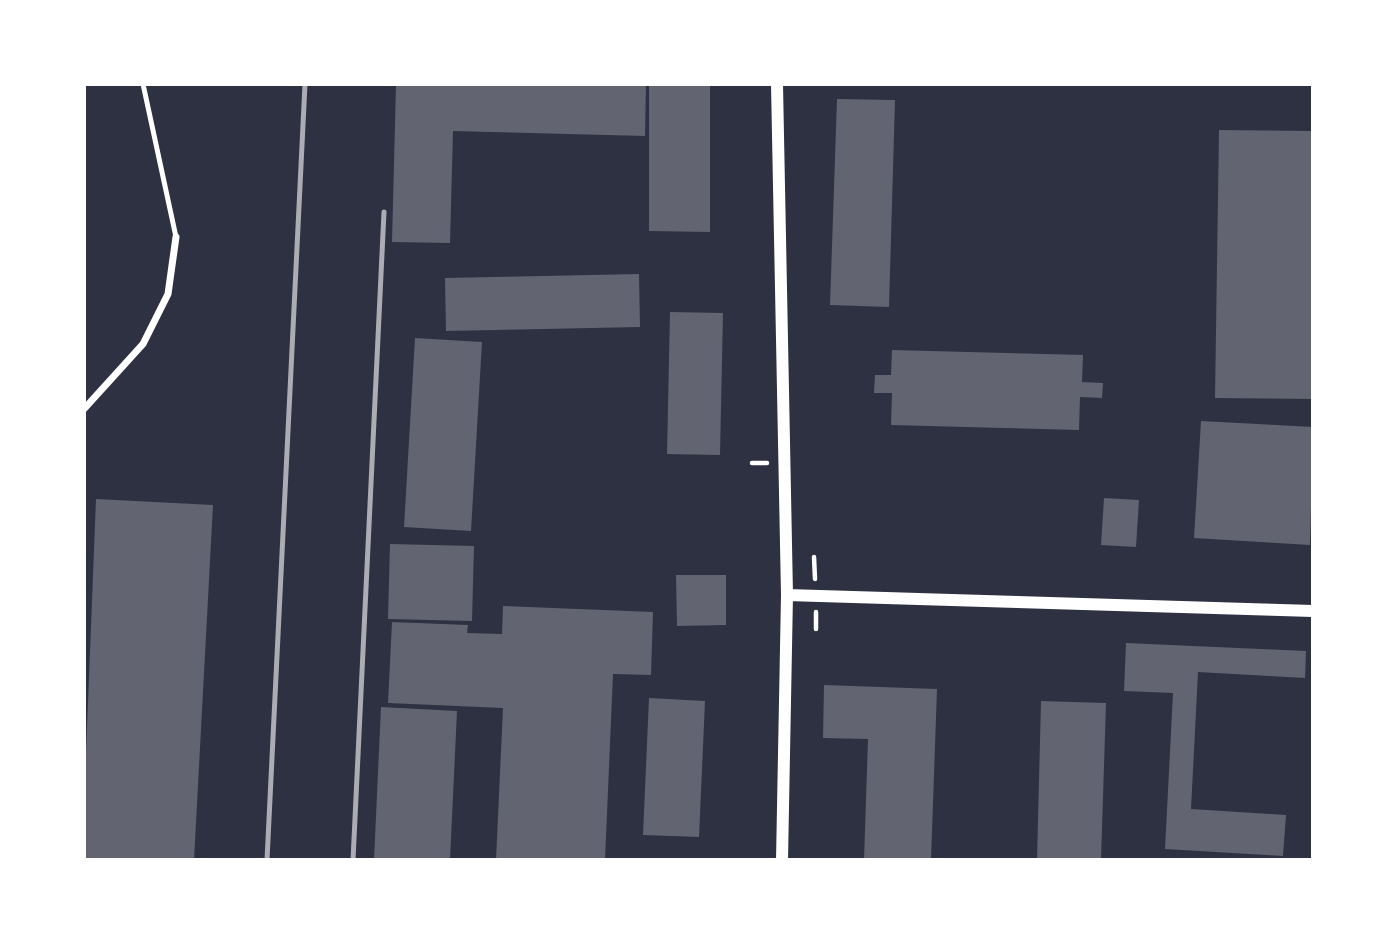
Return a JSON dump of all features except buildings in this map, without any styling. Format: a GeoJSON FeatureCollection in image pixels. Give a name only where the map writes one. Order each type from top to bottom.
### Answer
{"type":"FeatureCollection","features":[{"type":"Feature","properties":{"kind":"street"},"geometry":{"type":"LineString","coordinates":[[777,84],[787,595],[782,860]]}},
{"type":"Feature","properties":{"kind":"street"},"geometry":{"type":"LineString","coordinates":[[84,409],[143,344],[168,294],[176,237]]}},
{"type":"Feature","properties":{"kind":"street"},"geometry":{"type":"LineString","coordinates":[[787,595],[1313,611]]}},
{"type":"Feature","properties":{"kind":"lane"},"geometry":{"type":"LineString","coordinates":[[143,84],[176,237]]}},
{"type":"Feature","properties":{"kind":"railway"},"geometry":{"type":"LineString","coordinates":[[267,860],[305,84]]}},
{"type":"Feature","properties":{"kind":"railway"},"geometry":{"type":"LineString","coordinates":[[353,860],[384,212]]}}]}
